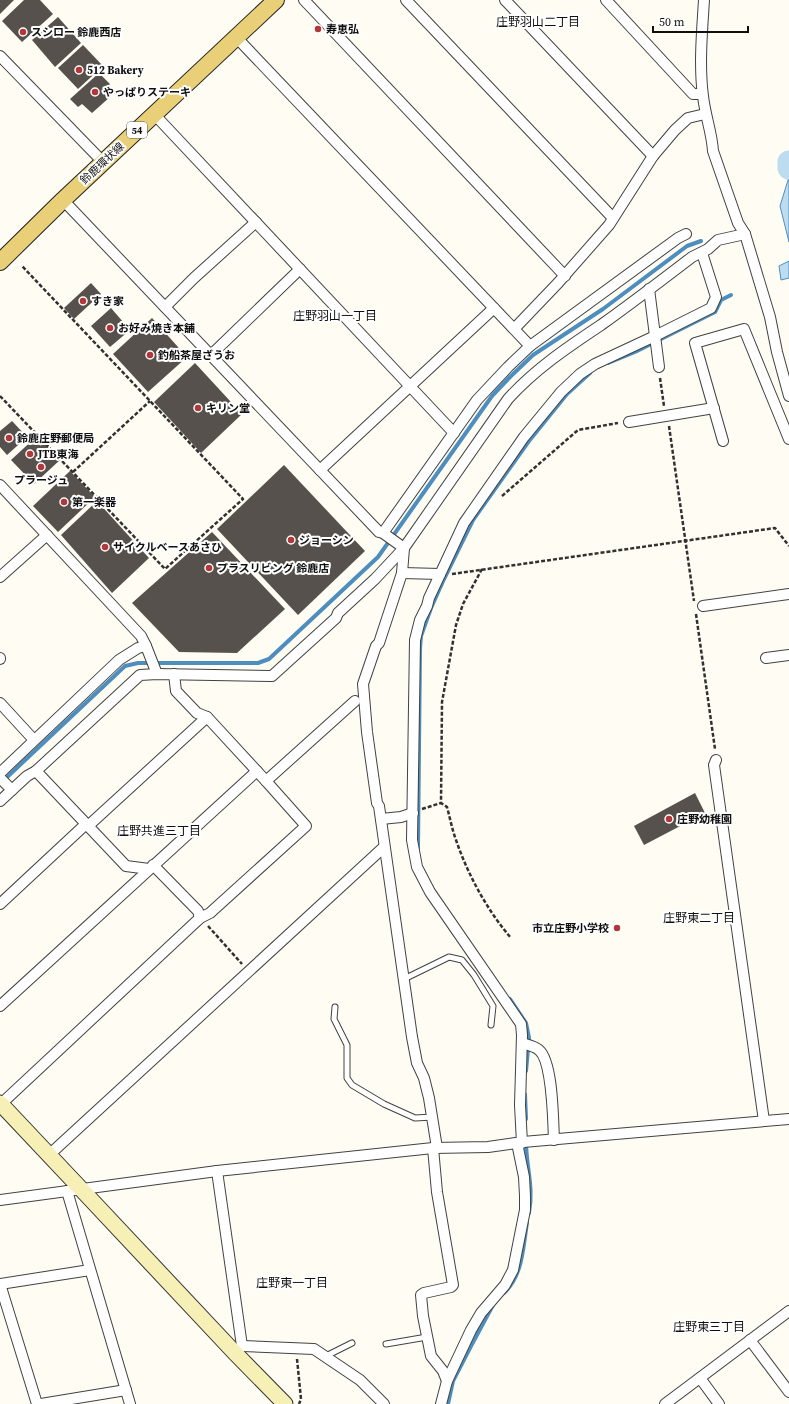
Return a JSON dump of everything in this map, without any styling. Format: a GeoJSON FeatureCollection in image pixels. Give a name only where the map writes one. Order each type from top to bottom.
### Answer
{"type":"FeatureCollection","features":[{"type":"Feature","properties":{"kind":"main road","name":"鈴鹿環状線"},"geometry":{"type":"LineString","coordinates":[[0,262],[103,162],[276,0]]}},
{"type":"Feature","properties":{"kind":"street"},"geometry":{"type":"LineString","coordinates":[[304,0],[565,276]]}},
{"type":"Feature","properties":{"kind":"street"},"geometry":{"type":"LineString","coordinates":[[406,0],[613,218]]}},
{"type":"Feature","properties":{"kind":"street"},"geometry":{"type":"LineString","coordinates":[[505,0],[652,156]]}},
{"type":"Feature","properties":{"kind":"street"},"geometry":{"type":"LineString","coordinates":[[606,0],[693,94],[702,94]]}},
{"type":"Feature","properties":{"kind":"street"},"geometry":{"type":"LineString","coordinates":[[704,0],[701,44],[702,94],[705,114],[713,151],[738,223],[745,234],[770,317],[777,352],[789,396]]}},
{"type":"Feature","properties":{"kind":"street"},"geometry":{"type":"LineString","coordinates":[[236,37],[530,346]]}},
{"type":"Feature","properties":{"kind":"street"},"geometry":{"type":"LineString","coordinates":[[0,56],[103,162]]}},
{"type":"Feature","properties":{"kind":"street"},"geometry":{"type":"LineString","coordinates":[[154,114],[454,433]]}},
{"type":"Feature","properties":{"kind":"street"},"geometry":{"type":"LineString","coordinates":[[514,329],[565,276],[609,225],[652,156],[675,130],[688,118],[705,114]]}},
{"type":"Feature","properties":{"kind":"street"},"geometry":{"type":"LineString","coordinates":[[63,200],[379,532],[383,533],[402,546]]}},
{"type":"Feature","properties":{"kind":"street"},"geometry":{"type":"LineString","coordinates":[[165,307],[194,278],[256,222]]}},
{"type":"Feature","properties":{"kind":"street"},"geometry":{"type":"LineString","coordinates":[[383,533],[487,389],[530,346],[678,238],[686,234]]}},
{"type":"Feature","properties":{"kind":"street"},"geometry":{"type":"LineString","coordinates":[[0,801],[11,789],[36,770],[140,675],[174,674],[272,676],[336,618],[338,613],[375,579],[402,546],[518,388],[548,361],[599,326],[692,257],[702,253],[718,240],[745,234]]}},
{"type":"Feature","properties":{"kind":"street"},"geometry":{"type":"LineString","coordinates":[[440,1404],[447,1381],[471,1330],[481,1313],[505,1285],[513,1270],[525,1203],[524,1176],[518,1153],[523,1143],[520,1105],[522,1043],[521,1024],[517,1016],[430,892],[417,867],[412,840],[415,640],[420,620],[464,523],[524,438],[561,392],[580,374],[595,364],[655,337],[710,308],[716,296],[702,253]]}},
{"type":"Feature","properties":{"kind":"street"},"geometry":{"type":"LineString","coordinates":[[211,355],[300,269]]}},
{"type":"Feature","properties":{"kind":"street"},"geometry":{"type":"LineString","coordinates":[[649,289],[659,367]]}},
{"type":"Feature","properties":{"kind":"street"},"geometry":{"type":"LineString","coordinates":[[320,470],[494,308]]}},
{"type":"Feature","properties":{"kind":"street"},"geometry":{"type":"LineString","coordinates":[[724,441],[695,343],[744,329],[789,439]]}},
{"type":"Feature","properties":{"kind":"street"},"geometry":{"type":"LineString","coordinates":[[629,422],[714,408]]}},
{"type":"Feature","properties":{"kind":"street"},"geometry":{"type":"LineString","coordinates":[[0,485],[141,636],[157,674]]}},
{"type":"Feature","properties":{"kind":"street"},"geometry":{"type":"LineString","coordinates":[[0,577],[47,535]]}},
{"type":"Feature","properties":{"kind":"street"},"geometry":{"type":"LineString","coordinates":[[402,546],[402,573],[364,684],[367,732],[384,847],[389,869],[416,1056],[424,1078],[433,1117],[437,1192],[453,1285],[452,1287],[421,1295],[431,1356],[443,1371],[447,1381]]}},
{"type":"Feature","properties":{"kind":"street"},"geometry":{"type":"LineString","coordinates":[[402,573],[440,574]]}},
{"type":"Feature","properties":{"kind":"street"},"geometry":{"type":"LineString","coordinates":[[698,606],[789,594]]}},
{"type":"Feature","properties":{"kind":"street"},"geometry":{"type":"LineString","coordinates":[[0,773],[119,660],[138,648],[146,646]]}},
{"type":"Feature","properties":{"kind":"street"},"geometry":{"type":"LineString","coordinates":[[766,658],[789,655]]}},
{"type":"Feature","properties":{"kind":"street"},"geometry":{"type":"LineString","coordinates":[[174,674],[176,691],[197,713],[207,717],[306,826],[210,913],[200,918],[1,1104],[82,1190],[238,1350],[285,1404]]}},
{"type":"Feature","properties":{"kind":"street"},"geometry":{"type":"LineString","coordinates":[[266,781],[355,702]]}},
{"type":"Feature","properties":{"kind":"street"},"geometry":{"type":"LineString","coordinates":[[0,703],[34,740]]}},
{"type":"Feature","properties":{"kind":"street"},"geometry":{"type":"LineString","coordinates":[[0,904],[207,717]]}},
{"type":"Feature","properties":{"kind":"street"},"geometry":{"type":"LineString","coordinates":[[716,760],[714,765],[764,1121]]}},
{"type":"Feature","properties":{"kind":"street"},"geometry":{"type":"LineString","coordinates":[[36,770],[126,866],[151,867],[198,911],[200,918]]}},
{"type":"Feature","properties":{"kind":"street"},"geometry":{"type":"LineString","coordinates":[[0,1006],[256,771]]}},
{"type":"Feature","properties":{"kind":"street"},"geometry":{"type":"LineString","coordinates":[[0,778],[11,789]]}},
{"type":"Feature","properties":{"kind":"street"},"geometry":{"type":"LineString","coordinates":[[381,819],[401,817],[413,813]]}},
{"type":"Feature","properties":{"kind":"street"},"geometry":{"type":"LineString","coordinates":[[49,1155],[384,847]]}},
{"type":"Feature","properties":{"kind":"street"},"geometry":{"type":"LineString","coordinates":[[522,1043],[534,1046],[540,1051],[547,1061],[554,1140]]}},
{"type":"Feature","properties":{"kind":"street"},"geometry":{"type":"LineString","coordinates":[[0,1200],[217,1171],[435,1148],[488,1147],[789,1119]]}},
{"type":"Feature","properties":{"kind":"street"},"geometry":{"type":"LineString","coordinates":[[217,1171],[238,1350]]}},
{"type":"Feature","properties":{"kind":"street"},"geometry":{"type":"LineString","coordinates":[[67,1191],[130,1404]]}},
{"type":"Feature","properties":{"kind":"street"},"geometry":{"type":"LineString","coordinates":[[37,1404],[0,1284],[90,1270]]}},
{"type":"Feature","properties":{"kind":"street"},"geometry":{"type":"LineString","coordinates":[[665,1404],[789,1311]]}},
{"type":"Feature","properties":{"kind":"street"},"geometry":{"type":"LineString","coordinates":[[750,1340],[789,1392]]}},
{"type":"Feature","properties":{"kind":"street"},"geometry":{"type":"LineString","coordinates":[[238,1350],[314,1349],[360,1380],[384,1404]]}},
{"type":"Feature","properties":{"kind":"street"},"geometry":{"type":"LineString","coordinates":[[700,1378],[719,1404]]}},
{"type":"Feature","properties":{"kind":"street"},"geometry":{"type":"LineString","coordinates":[[41,1404],[126,1390]]}},
{"type":"Feature","properties":{"kind":"lane"},"geometry":{"type":"LineString","coordinates":[[404,979],[449,957],[462,960],[474,975],[493,1006],[491,1025]]}},
{"type":"Feature","properties":{"kind":"lane"},"geometry":{"type":"LineString","coordinates":[[335,1007],[334,1018],[347,1045],[347,1078],[352,1085],[384,1104],[415,1118],[433,1117]]}},
{"type":"Feature","properties":{"kind":"lane"},"geometry":{"type":"LineString","coordinates":[[386,1344],[427,1337]]}},
{"type":"Feature","properties":{"kind":"lane"},"geometry":{"type":"LineString","coordinates":[[326,1356],[352,1343]]}},
{"type":"Feature","properties":{"kind":"path"},"geometry":{"type":"LineString","coordinates":[[0,396],[166,569],[243,499],[22,266]]}},
{"type":"Feature","properties":{"kind":"path"},"geometry":{"type":"LineString","coordinates":[[659,367],[686,541],[698,606],[716,760]]}},
{"type":"Feature","properties":{"kind":"path"},"geometry":{"type":"LineString","coordinates":[[74,472],[150,401]]}},
{"type":"Feature","properties":{"kind":"path"},"geometry":{"type":"LineString","coordinates":[[502,496],[578,430],[629,422]]}},
{"type":"Feature","properties":{"kind":"path"},"geometry":{"type":"LineString","coordinates":[[452,574],[775,528],[789,546]]}},
{"type":"Feature","properties":{"kind":"path"},"geometry":{"type":"LineString","coordinates":[[441,803],[442,702],[456,625],[463,604],[482,569]]}},
{"type":"Feature","properties":{"kind":"path"},"geometry":{"type":"LineString","coordinates":[[426,808],[441,803],[448,807],[455,838],[468,872],[494,917],[511,938]]}},
{"type":"Feature","properties":{"kind":"path"},"geometry":{"type":"LineString","coordinates":[[200,918],[249,972]]}},
{"type":"Feature","properties":{"kind":"path"},"geometry":{"type":"LineString","coordinates":[[295,1349],[301,1399],[299,1404]]}},
{"type":"Feature","properties":{"kind":"water"},"geometry":{"type":"Polygon","coordinates":[[[789,177],[789,242],[780,206],[789,177]]]}},
{"type":"Feature","properties":{"kind":"water"},"geometry":{"type":"Polygon","coordinates":[[[789,261],[789,278],[781,280],[779,266],[789,261]]]}},
{"type":"Feature","properties":{"kind":"building"},"geometry":{"type":"Polygon","coordinates":[[[0,0],[14,0],[0,14],[0,0]]]}},
{"type":"Feature","properties":{"kind":"building","name":"スシロー 鈴鹿西店"},"geometry":{"type":"Polygon","coordinates":[[[24,0],[40,0],[53,14],[22,42],[2,21],[24,0]]]}},
{"type":"Feature","properties":{"kind":"building"},"geometry":{"type":"Polygon","coordinates":[[[58,17],[81,43],[55,67],[32,40],[58,17]]]}},
{"type":"Feature","properties":{"kind":"building"},"geometry":{"type":"Polygon","coordinates":[[[83,45],[103,66],[78,89],[58,68],[83,45]]]}},
{"type":"Feature","properties":{"kind":"building"},"geometry":{"type":"Polygon","coordinates":[[[99,73],[110,84],[105,89],[110,97],[92,113],[82,104],[78,107],[70,99],[99,73]]]}},
{"type":"Feature","properties":{"kind":"building","name":"すき家"},"geometry":{"type":"Polygon","coordinates":[[[91,283],[101,294],[74,319],[64,308],[91,283]]]}},
{"type":"Feature","properties":{"kind":"building","name":"お好み焼き本舗"},"geometry":{"type":"Polygon","coordinates":[[[111,308],[130,330],[110,347],[91,326],[111,308]]]}},
{"type":"Feature","properties":{"kind":"building","name":"釣船茶屋ざうお"},"geometry":{"type":"Polygon","coordinates":[[[152,318],[187,357],[148,392],[113,354],[152,318]]]}},
{"type":"Feature","properties":{"kind":"building","name":"キリン堂"},"geometry":{"type":"Polygon","coordinates":[[[195,363],[242,414],[201,453],[154,402],[195,363]]]}},
{"type":"Feature","properties":{"kind":"building"},"geometry":{"type":"Polygon","coordinates":[[[12,421],[27,437],[7,455],[0,447],[0,431],[12,421]]]}},
{"type":"Feature","properties":{"kind":"building"},"geometry":{"type":"Polygon","coordinates":[[[37,436],[60,460],[34,484],[11,460],[37,436]]]}},
{"type":"Feature","properties":{"kind":"building","name":"ジョーシン"},"geometry":{"type":"Polygon","coordinates":[[[284,465],[365,551],[298,615],[217,529],[284,465]]]}},
{"type":"Feature","properties":{"kind":"building","name":"第一楽器"},"geometry":{"type":"Polygon","coordinates":[[[70,471],[95,497],[58,532],[33,506],[70,471]]]}},
{"type":"Feature","properties":{"kind":"building","name":"サイクルベースあさひ"},"geometry":{"type":"Polygon","coordinates":[[[97,501],[149,558],[112,593],[61,535],[97,501]]]}},
{"type":"Feature","properties":{"kind":"building","name":"プラスリビング 鈴鹿店"},"geometry":{"type":"Polygon","coordinates":[[[212,532],[285,609],[237,653],[179,652],[132,603],[212,532]]]}},
{"type":"Feature","properties":{"kind":"building","name":"庄野幼稚園"},"geometry":{"type":"Polygon","coordinates":[[[695,793],[705,813],[644,845],[634,826],[695,793]]]}},
{"type":"Feature","properties":{"kind":"waterway"},"geometry":{"type":"LineString","coordinates":[[789,162],[789,168]]}},
{"type":"Feature","properties":{"kind":"waterway"},"geometry":{"type":"LineString","coordinates":[[4,780],[125,666],[138,663],[258,663],[269,659],[378,557],[492,396],[511,376],[533,355],[603,309],[687,246],[701,241]]}},
{"type":"Feature","properties":{"kind":"waterway"},"geometry":{"type":"LineString","coordinates":[[608,363],[635,352],[715,312],[721,300],[731,295]]}},
{"type":"Feature","properties":{"kind":"waterway"},"geometry":{"type":"LineString","coordinates":[[418,848],[420,648],[421,636],[431,608],[473,520],[529,441],[567,394],[590,373]]}},
{"type":"Feature","properties":{"kind":"waterway"},"geometry":{"type":"LineString","coordinates":[[510,999],[526,1023],[529,1038],[526,1071]]}},
{"type":"Feature","properties":{"kind":"waterway"},"geometry":{"type":"LineString","coordinates":[[525,1094],[526,1119]]}},
{"type":"Feature","properties":{"kind":"waterway"},"geometry":{"type":"LineString","coordinates":[[526,1142],[531,1195],[529,1213]]}},
{"type":"Feature","properties":{"kind":"waterway"},"geometry":{"type":"LineString","coordinates":[[504,1293],[510,1286],[519,1269],[527,1223]]}},
{"type":"Feature","properties":{"kind":"waterway"},"geometry":{"type":"LineString","coordinates":[[448,1404],[453,1381],[493,1305]]}},
{"type":"Feature","properties":{"kind":"place","name":"寿恵弘"},"geometry":{"type":"Point","coordinates":[318,29]}},
{"type":"Feature","properties":{"kind":"place","name":"スシロー 鈴鹿西店"},"geometry":{"type":"Point","coordinates":[23,32]}},
{"type":"Feature","properties":{"kind":"place","name":"512 Bakery"},"geometry":{"type":"Point","coordinates":[79,70]}},
{"type":"Feature","properties":{"kind":"place","name":"やっぱりステーキ"},"geometry":{"type":"Point","coordinates":[95,92]}},
{"type":"Feature","properties":{"kind":"place","name":"すき家"},"geometry":{"type":"Point","coordinates":[83,301]}},
{"type":"Feature","properties":{"kind":"place","name":"お好み焼き本舗"},"geometry":{"type":"Point","coordinates":[110,328]}},
{"type":"Feature","properties":{"kind":"place","name":"釣船茶屋ざうお"},"geometry":{"type":"Point","coordinates":[150,355]}},
{"type":"Feature","properties":{"kind":"place","name":"キリン堂"},"geometry":{"type":"Point","coordinates":[198,408]}},
{"type":"Feature","properties":{"kind":"place","name":"鈴鹿庄野郵便局"},"geometry":{"type":"Point","coordinates":[9,438]}},
{"type":"Feature","properties":{"kind":"place","name":"JTB東海"},"geometry":{"type":"Point","coordinates":[30,454]}},
{"type":"Feature","properties":{"kind":"place","name":"プラージュ"},"geometry":{"type":"Point","coordinates":[41,467]}},
{"type":"Feature","properties":{"kind":"place","name":"第一楽器"},"geometry":{"type":"Point","coordinates":[64,502]}},
{"type":"Feature","properties":{"kind":"place","name":"ジョーシン"},"geometry":{"type":"Point","coordinates":[291,540]}},
{"type":"Feature","properties":{"kind":"place","name":"サイクルベースあさひ"},"geometry":{"type":"Point","coordinates":[105,547]}},
{"type":"Feature","properties":{"kind":"place","name":"プラスリビング 鈴鹿店"},"geometry":{"type":"Point","coordinates":[209,568]}},
{"type":"Feature","properties":{"kind":"place","name":"庄野幼稚園"},"geometry":{"type":"Point","coordinates":[669,819]}},
{"type":"Feature","properties":{"kind":"place","name":"市立庄野小学校"},"geometry":{"type":"Point","coordinates":[617,928]}},
{"type":"Feature","properties":{"kind":"district","name":"庄野羽山二丁目"},"geometry":{"type":"Point","coordinates":[538,22]}},
{"type":"Feature","properties":{"kind":"district","name":"庄野羽山一丁目"},"geometry":{"type":"Point","coordinates":[335,316]}},
{"type":"Feature","properties":{"kind":"district","name":"庄野共進三丁目"},"geometry":{"type":"Point","coordinates":[159,831]}},
{"type":"Feature","properties":{"kind":"district","name":"庄野東二丁目"},"geometry":{"type":"Point","coordinates":[699,918]}},
{"type":"Feature","properties":{"kind":"district","name":"庄野東一丁目"},"geometry":{"type":"Point","coordinates":[292,1283]}},
{"type":"Feature","properties":{"kind":"district","name":"庄野東三丁目"},"geometry":{"type":"Point","coordinates":[709,1327]}}]}
